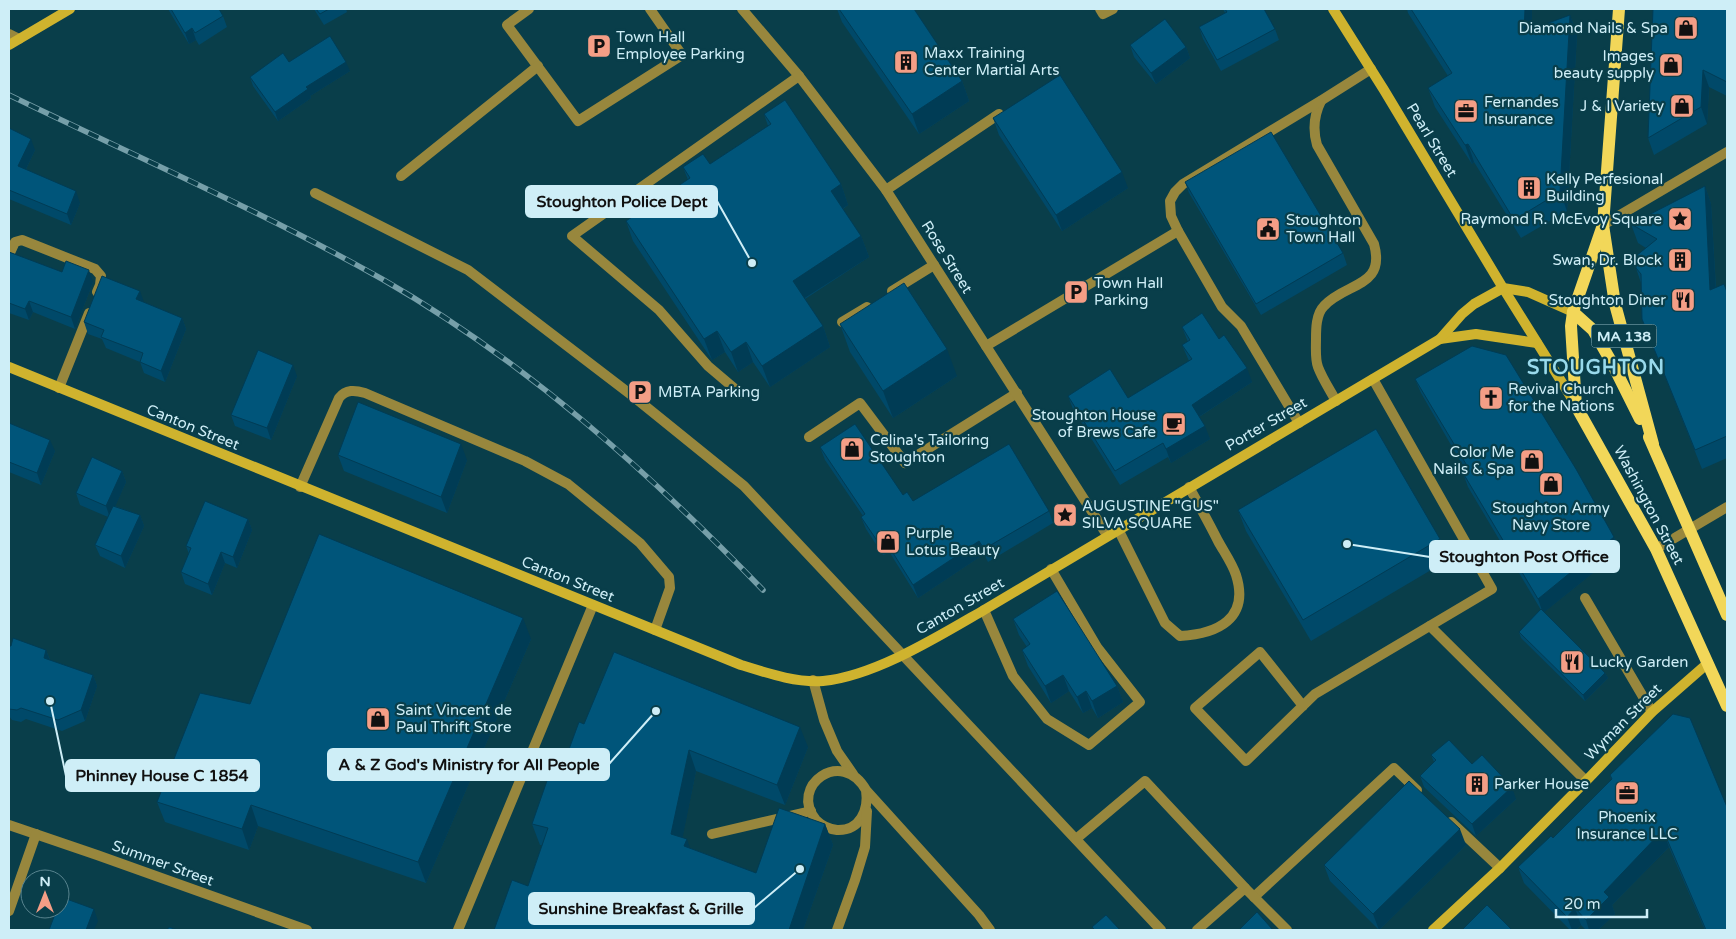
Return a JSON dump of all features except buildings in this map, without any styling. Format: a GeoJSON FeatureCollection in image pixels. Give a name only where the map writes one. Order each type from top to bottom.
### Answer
{"type":"FeatureCollection","features":[{"type":"Feature","properties":{"kind":"main road"},"geometry":{"type":"LineString","coordinates":[[9,45],[70,9]]}},
{"type":"Feature","properties":{"kind":"main road","name":"Pearl Street"},"geometry":{"type":"LineString","coordinates":[[1333,9],[1576,406]]}},
{"type":"Feature","properties":{"kind":"main road","name":"Washington Street"},"geometry":{"type":"LineString","coordinates":[[1618,9],[1603,225],[1615,304],[1653,444]]}},
{"type":"Feature","properties":{"kind":"main road","name":"Washington Street"},"geometry":{"type":"LineString","coordinates":[[1603,225],[1573,312],[1571,326],[1576,406],[1656,548],[1727,706]]}},
{"type":"Feature","properties":{"kind":"main road","name":"MA 138"},"geometry":{"type":"LineString","coordinates":[[1503,288],[1528,292],[1573,312]]}},
{"type":"Feature","properties":{"kind":"main road","name":"Porter Street"},"geometry":{"type":"LineString","coordinates":[[1107,535],[1440,339],[1462,314],[1474,304],[1503,288]]}},
{"type":"Feature","properties":{"kind":"main road","name":"Washington Street"},"geometry":{"type":"LineString","coordinates":[[1573,312],[1593,330],[1612,363],[1653,444],[1727,615]]}},
{"type":"Feature","properties":{"kind":"main road","name":"Porter Street"},"geometry":{"type":"LineString","coordinates":[[1440,339],[1476,334],[1537,343]]}},
{"type":"Feature","properties":{"kind":"main road","name":"Canton Street"},"geometry":{"type":"LineString","coordinates":[[9,368],[741,665],[780,676],[822,681],[848,677],[902,655],[984,610],[1107,535]]}},
{"type":"Feature","properties":{"kind":"main road","name":"Wyman Street"},"geometry":{"type":"LineString","coordinates":[[1433,930],[1500,868],[1652,712],[1708,663]]}},
{"type":"Feature","properties":{"kind":"street"},"geometry":{"type":"LineString","coordinates":[[530,9],[507,25],[578,121],[682,55],[650,9]]}},
{"type":"Feature","properties":{"kind":"street","name":"Rose Street"},"geometry":{"type":"LineString","coordinates":[[742,9],[799,76],[886,190],[1107,535]]}},
{"type":"Feature","properties":{"kind":"street"},"geometry":{"type":"LineString","coordinates":[[1100,9],[1104,14],[1112,9]]}},
{"type":"Feature","properties":{"kind":"street"},"geometry":{"type":"LineString","coordinates":[[9,34],[19,39]]}},
{"type":"Feature","properties":{"kind":"street"},"geometry":{"type":"LineString","coordinates":[[401,176],[538,66]]}},
{"type":"Feature","properties":{"kind":"street"},"geometry":{"type":"LineString","coordinates":[[1300,423],[1241,326],[1222,307],[1178,231],[1171,216],[1170,201],[1183,184],[1371,69]]}},
{"type":"Feature","properties":{"kind":"street"},"geometry":{"type":"LineString","coordinates":[[742,394],[708,366],[659,310],[572,236],[799,76]]}},
{"type":"Feature","properties":{"kind":"street"},"geometry":{"type":"LineString","coordinates":[[1322,100],[1315,119],[1315,139],[1374,244],[1377,258],[1377,266],[1369,278],[1330,301],[1323,307],[1319,316],[1316,334],[1318,366],[1336,401]]}},
{"type":"Feature","properties":{"kind":"street"},"geometry":{"type":"LineString","coordinates":[[886,190],[999,114]]}},
{"type":"Feature","properties":{"kind":"street"},"geometry":{"type":"LineString","coordinates":[[1603,225],[1727,152]]}},
{"type":"Feature","properties":{"kind":"street"},"geometry":{"type":"LineString","coordinates":[[315,193],[468,270],[634,398],[744,486],[1161,930]]}},
{"type":"Feature","properties":{"kind":"street"},"geometry":{"type":"LineString","coordinates":[[986,346],[1178,231]]}},
{"type":"Feature","properties":{"kind":"street"},"geometry":{"type":"LineString","coordinates":[[9,255],[15,242],[22,240],[95,269],[101,276],[100,285],[60,388]]}},
{"type":"Feature","properties":{"kind":"street"},"geometry":{"type":"LineString","coordinates":[[842,322],[934,265]]}},
{"type":"Feature","properties":{"kind":"street"},"geometry":{"type":"LineString","coordinates":[[1303,706],[1260,652],[1195,708],[1246,762],[1303,706],[1315,694],[1492,589],[1373,379]]}},
{"type":"Feature","properties":{"kind":"street"},"geometry":{"type":"LineString","coordinates":[[300,487],[339,398],[342,394],[349,391],[365,394],[525,461],[568,484],[618,524],[640,544],[669,577],[670,588],[655,630]]}},
{"type":"Feature","properties":{"kind":"street"},"geometry":{"type":"LineString","coordinates":[[809,437],[860,402],[904,463],[1016,394]]}},
{"type":"Feature","properties":{"kind":"street"},"geometry":{"type":"LineString","coordinates":[[1118,529],[1165,622],[1180,636],[1195,635],[1217,629],[1229,620],[1236,608],[1239,591],[1236,574],[1189,487]]}},
{"type":"Feature","properties":{"kind":"street","name":"Washington Street"},"geometry":{"type":"LineString","coordinates":[[1690,529],[1727,507]]}},
{"type":"Feature","properties":{"kind":"street"},"geometry":{"type":"LineString","coordinates":[[1656,548],[1690,529]]}},
{"type":"Feature","properties":{"kind":"street"},"geometry":{"type":"LineString","coordinates":[[984,610],[1013,676],[1047,719],[1089,745],[1140,702],[1097,647],[1051,569]]}},
{"type":"Feature","properties":{"kind":"street"},"geometry":{"type":"LineString","coordinates":[[1585,598],[1652,712]]}},
{"type":"Feature","properties":{"kind":"street"},"geometry":{"type":"LineString","coordinates":[[458,930],[594,605]]}},
{"type":"Feature","properties":{"kind":"street"},"geometry":{"type":"LineString","coordinates":[[1430,626],[1586,781]]}},
{"type":"Feature","properties":{"kind":"street"},"geometry":{"type":"LineString","coordinates":[[813,680],[824,720],[837,751],[866,790],[990,930]]}},
{"type":"Feature","properties":{"kind":"street"},"geometry":{"type":"LineString","coordinates":[[1254,897],[1394,768],[1428,800]]}},
{"type":"Feature","properties":{"kind":"street"},"geometry":{"type":"LineString","coordinates":[[854,775],[835,770],[825,773],[812,787],[809,796],[811,811],[818,822],[836,830],[846,829],[855,825],[867,809]]}},
{"type":"Feature","properties":{"kind":"street"},"geometry":{"type":"LineString","coordinates":[[1076,840],[1145,781],[1287,930]]}},
{"type":"Feature","properties":{"kind":"street"},"geometry":{"type":"LineString","coordinates":[[837,930],[865,846],[868,800],[866,790]]}},
{"type":"Feature","properties":{"kind":"street"},"geometry":{"type":"LineString","coordinates":[[712,834],[811,811]]}},
{"type":"Feature","properties":{"kind":"street"},"geometry":{"type":"LineString","coordinates":[[1441,813],[1500,868]]}},
{"type":"Feature","properties":{"kind":"street","name":"Summer Street"},"geometry":{"type":"LineString","coordinates":[[9,825],[307,930]]}},
{"type":"Feature","properties":{"kind":"street"},"geometry":{"type":"LineString","coordinates":[[9,911],[36,834]]}},
{"type":"Feature","properties":{"kind":"street"},"geometry":{"type":"LineString","coordinates":[[1197,930],[1245,888]]}},
{"type":"Feature","properties":{"kind":"railway"},"geometry":{"type":"LineString","coordinates":[[9,95],[290,230],[382,279],[435,311],[535,382],[583,421],[675,503],[763,590]]}},
{"type":"Feature","properties":{"kind":"place","name":"Diamond Nails & Spa"},"geometry":{"type":"Point","coordinates":[1686,28]}},
{"type":"Feature","properties":{"kind":"place","name":"Town Hall Employee Parking"},"geometry":{"type":"Point","coordinates":[599,46]}},
{"type":"Feature","properties":{"kind":"place","name":"Maxx Training Center Martial Arts"},"geometry":{"type":"Point","coordinates":[906,62]}},
{"type":"Feature","properties":{"kind":"place","name":"Images beauty supply"},"geometry":{"type":"Point","coordinates":[1671,65]}},
{"type":"Feature","properties":{"kind":"place","name":"J & I Variety"},"geometry":{"type":"Point","coordinates":[1682,106]}},
{"type":"Feature","properties":{"kind":"place","name":"Fernandes Insurance"},"geometry":{"type":"Point","coordinates":[1466,111]}},
{"type":"Feature","properties":{"kind":"place","name":"Kelly Perfesional Building"},"geometry":{"type":"Point","coordinates":[1529,188]}},
{"type":"Feature","properties":{"kind":"place","name":"Raymond R. McEvoy Square"},"geometry":{"type":"Point","coordinates":[1680,219]}},
{"type":"Feature","properties":{"kind":"place","name":"Stoughton Town Hall"},"geometry":{"type":"Point","coordinates":[1268,229]}},
{"type":"Feature","properties":{"kind":"place","name":"Swan, Dr. Block"},"geometry":{"type":"Point","coordinates":[1680,260]}},
{"type":"Feature","properties":{"kind":"place","name":"Stoughton Police Dept"},"geometry":{"type":"Point","coordinates":[752,263]}},
{"type":"Feature","properties":{"kind":"place","name":"Town Hall Parking"},"geometry":{"type":"Point","coordinates":[1076,292]}},
{"type":"Feature","properties":{"kind":"place","name":"Stoughton Diner"},"geometry":{"type":"Point","coordinates":[1683,300]}},
{"type":"Feature","properties":{"kind":"place","name":"MBTA Parking"},"geometry":{"type":"Point","coordinates":[640,392]}},
{"type":"Feature","properties":{"kind":"place","name":"Revival Church for the Nations"},"geometry":{"type":"Point","coordinates":[1491,398]}},
{"type":"Feature","properties":{"kind":"place","name":"Stoughton House of Brews Cafe"},"geometry":{"type":"Point","coordinates":[1174,424]}},
{"type":"Feature","properties":{"kind":"place","name":"Celina's Tailoring Stoughton"},"geometry":{"type":"Point","coordinates":[852,449]}},
{"type":"Feature","properties":{"kind":"place","name":"Color Me Nails & Spa"},"geometry":{"type":"Point","coordinates":[1532,461]}},
{"type":"Feature","properties":{"kind":"place","name":"Stoughton Army Navy Store"},"geometry":{"type":"Point","coordinates":[1551,484]}},
{"type":"Feature","properties":{"kind":"place","name":"AUGUSTINE \"GUS\" SILVA SQUARE"},"geometry":{"type":"Point","coordinates":[1065,515]}},
{"type":"Feature","properties":{"kind":"place","name":"Purple Lotus Beauty"},"geometry":{"type":"Point","coordinates":[888,542]}},
{"type":"Feature","properties":{"kind":"place","name":"Stoughton Post Office"},"geometry":{"type":"Point","coordinates":[1347,544]}},
{"type":"Feature","properties":{"kind":"place","name":"Lucky Garden"},"geometry":{"type":"Point","coordinates":[1572,662]}},
{"type":"Feature","properties":{"kind":"place","name":"Phinney House C 1854"},"geometry":{"type":"Point","coordinates":[50,701]}},
{"type":"Feature","properties":{"kind":"place","name":"A & Z God's Ministry for All People"},"geometry":{"type":"Point","coordinates":[656,711]}},
{"type":"Feature","properties":{"kind":"place","name":"Saint Vincent de Paul Thrift Store"},"geometry":{"type":"Point","coordinates":[378,719]}},
{"type":"Feature","properties":{"kind":"place","name":"Parker House"},"geometry":{"type":"Point","coordinates":[1477,784]}},
{"type":"Feature","properties":{"kind":"place","name":"Phoenix Insurance LLC"},"geometry":{"type":"Point","coordinates":[1627,793]}},
{"type":"Feature","properties":{"kind":"place","name":"Sunshine Breakfast & Grille"},"geometry":{"type":"Point","coordinates":[800,869]}},
{"type":"Feature","properties":{"kind":"district","name":"STOUGHTON"},"geometry":{"type":"Point","coordinates":[1596,367]}}]}
